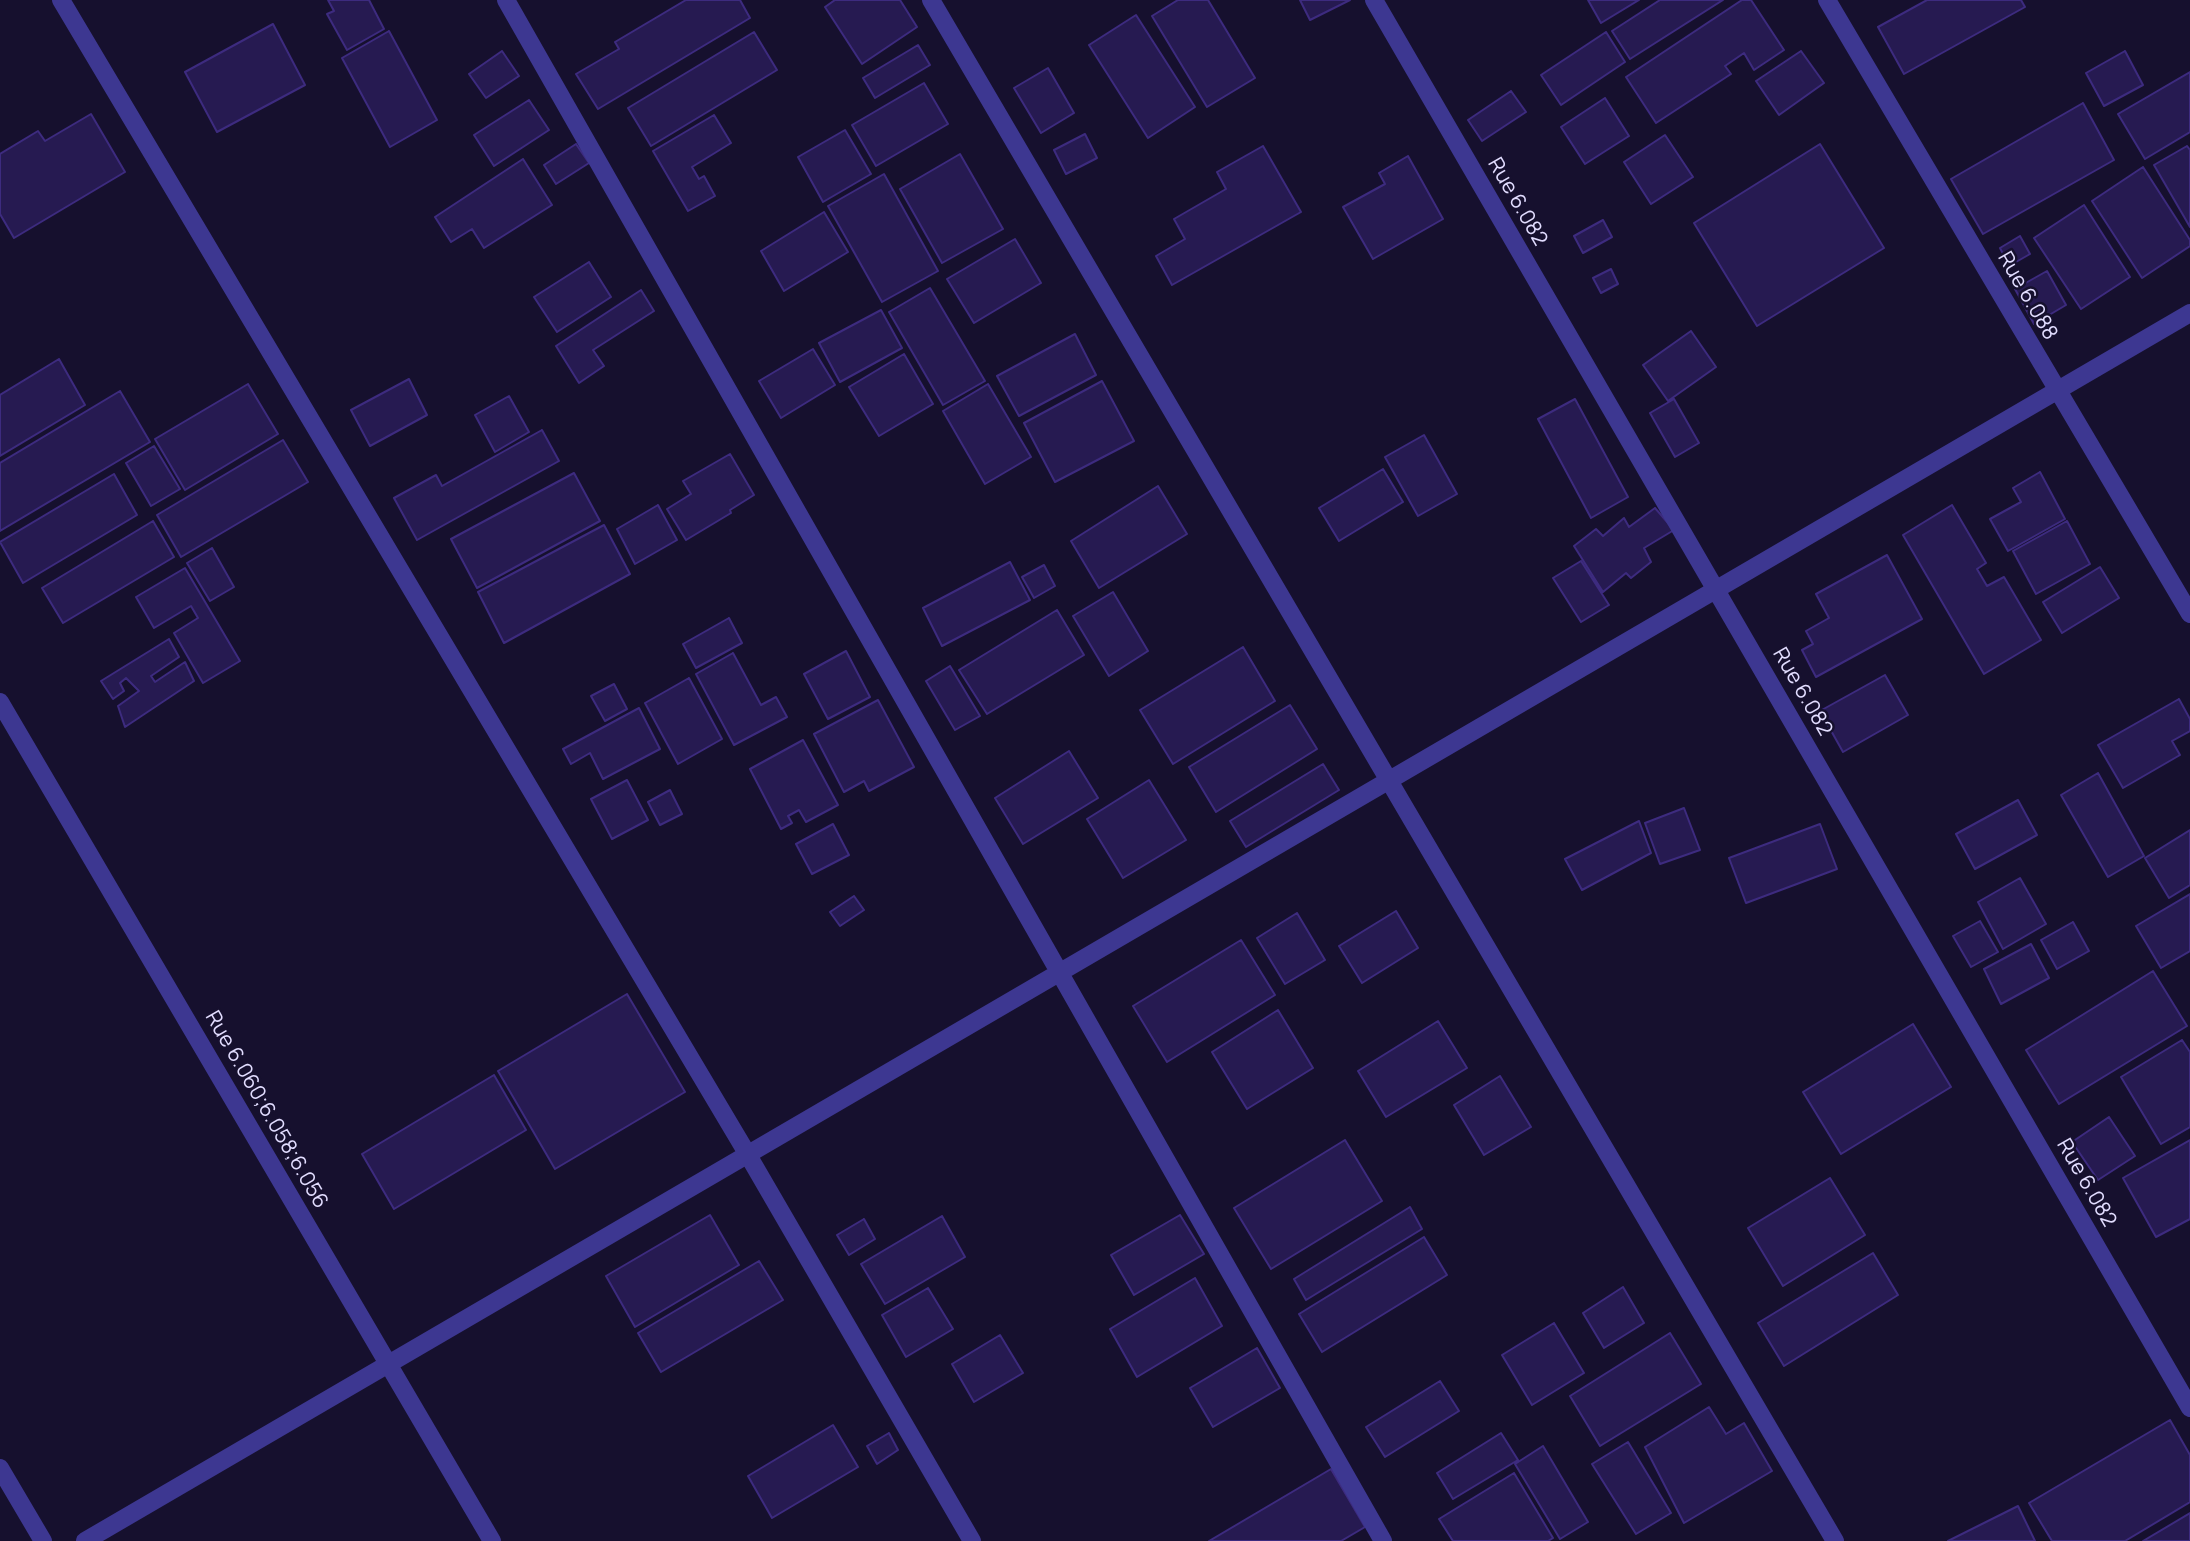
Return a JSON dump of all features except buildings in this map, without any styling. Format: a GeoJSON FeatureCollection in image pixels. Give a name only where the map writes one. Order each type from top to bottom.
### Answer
{"type":"FeatureCollection","features":[{"type":"Feature","properties":{"kind":"street"},"geometry":{"type":"LineString","coordinates":[[61,0],[748,1154],[972,1541]]}},
{"type":"Feature","properties":{"kind":"street"},"geometry":{"type":"LineString","coordinates":[[506,0],[1384,1541]]}},
{"type":"Feature","properties":{"kind":"street"},"geometry":{"type":"LineString","coordinates":[[931,0],[1835,1541]]}},
{"type":"Feature","properties":{"kind":"street","name":"Rue 6.082"},"geometry":{"type":"LineString","coordinates":[[1374,0],[2190,1408]]}},
{"type":"Feature","properties":{"kind":"street","name":"Rue 6.088"},"geometry":{"type":"LineString","coordinates":[[1827,0],[2190,614]]}},
{"type":"Feature","properties":{"kind":"street"},"geometry":{"type":"LineString","coordinates":[[85,1541],[2190,313]]}},
{"type":"Feature","properties":{"kind":"street","name":"Rue 6.060;6.058;6.056"},"geometry":{"type":"LineString","coordinates":[[0,702],[492,1541]]}},
{"type":"Feature","properties":{"kind":"street"},"geometry":{"type":"LineString","coordinates":[[0,1468],[43,1541]]}}]}
